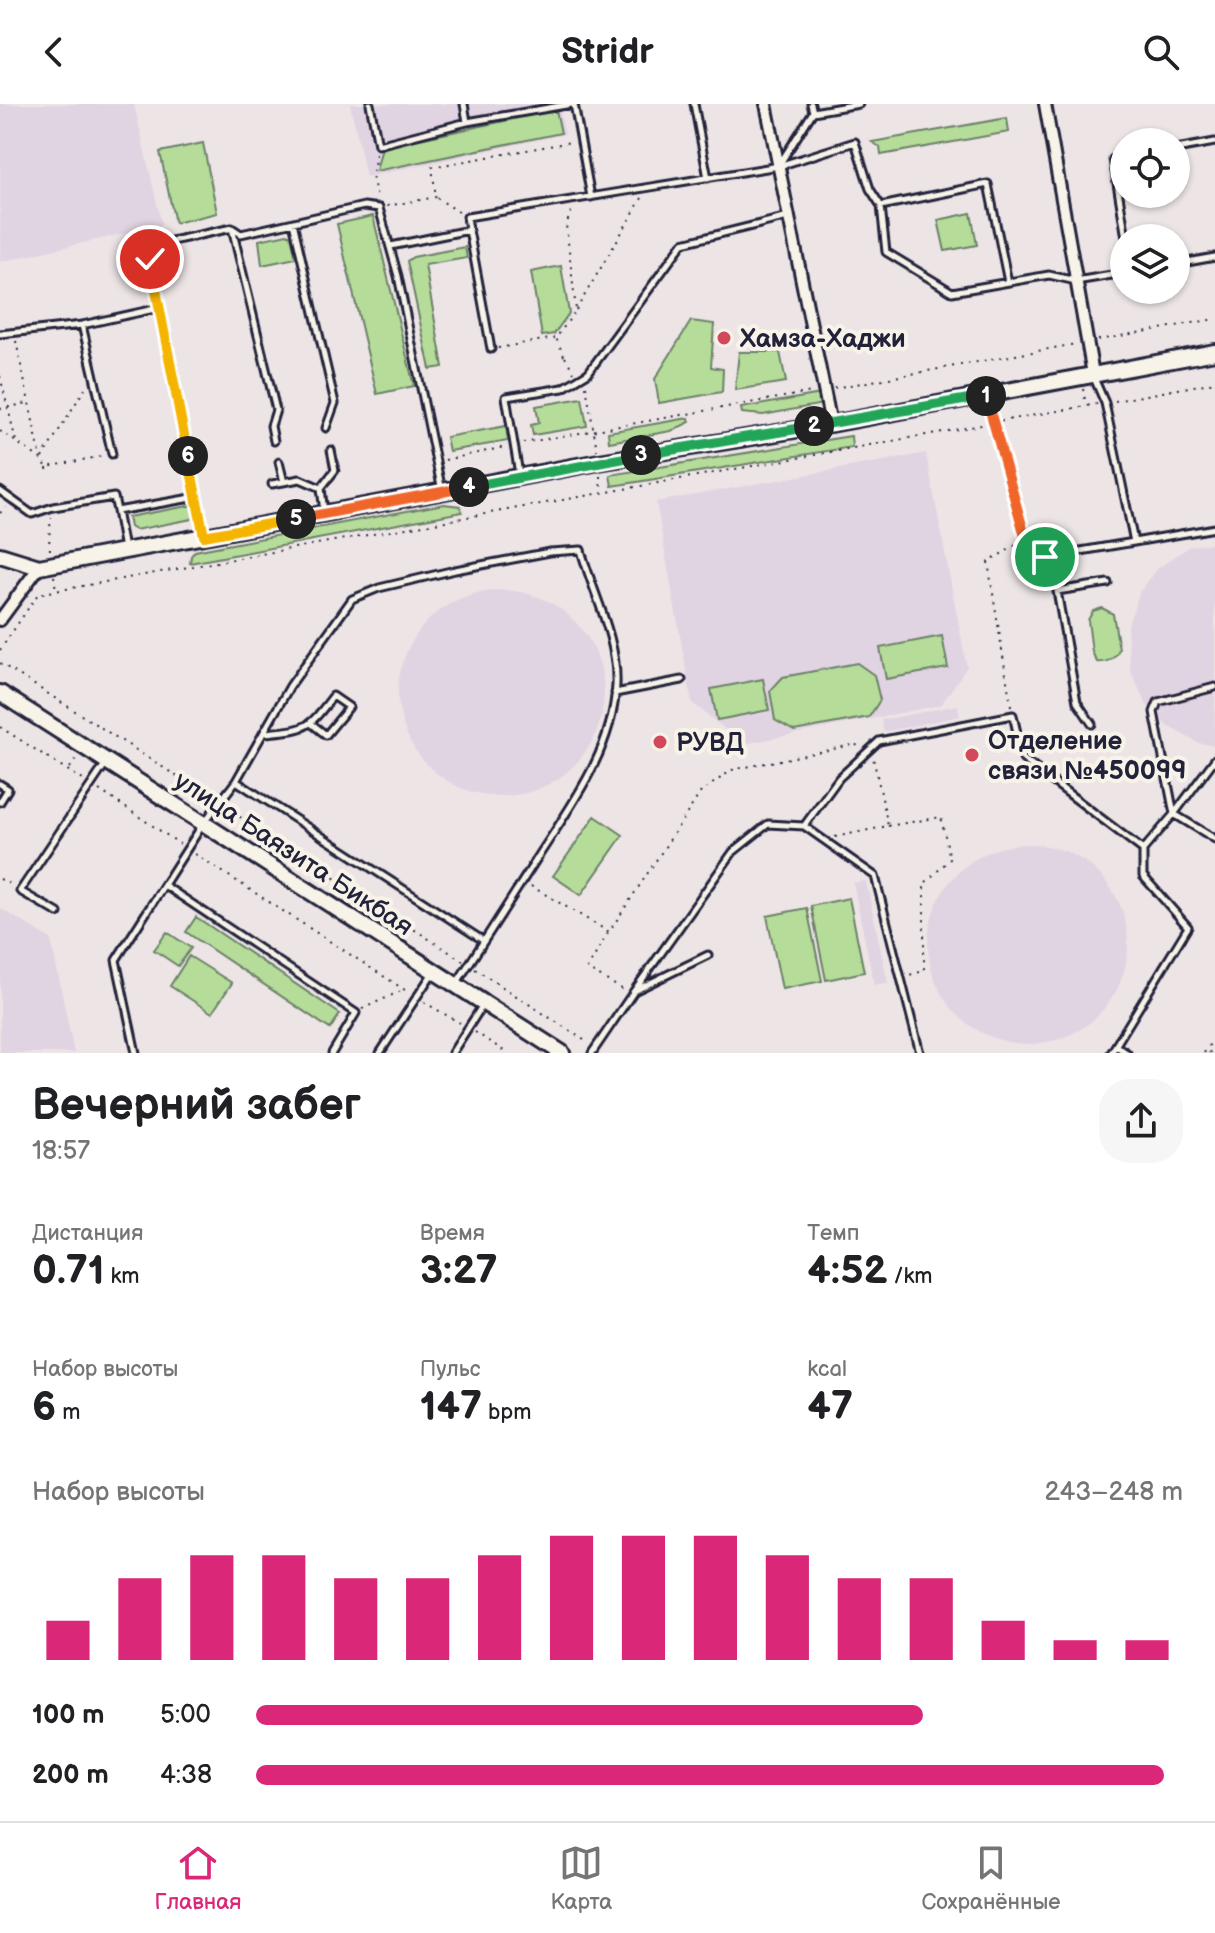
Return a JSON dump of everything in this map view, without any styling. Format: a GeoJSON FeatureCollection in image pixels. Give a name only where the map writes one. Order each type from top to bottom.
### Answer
{"type":"FeatureCollection","features":[{"type":"Feature","properties":{"kind":"main road"},"geometry":{"type":"LineString","coordinates":[[0,555],[46,566],[599,462],[831,424],[1215,352]]}},
{"type":"Feature","properties":{"kind":"main road","name":"улица Баязита Бикбая"},"geometry":{"type":"LineString","coordinates":[[0,693],[562,1053]]}},
{"type":"Feature","properties":{"kind":"street"},"geometry":{"type":"LineString","coordinates":[[766,104],[831,424]]}},
{"type":"Feature","properties":{"kind":"street"},"geometry":{"type":"LineString","coordinates":[[1045,104],[1093,374]]}},
{"type":"Feature","properties":{"kind":"street"},"geometry":{"type":"LineString","coordinates":[[0,620],[46,566]]}},
{"type":"Feature","properties":{"kind":"lane"},"geometry":{"type":"LineString","coordinates":[[370,104],[378,145],[467,122],[573,104],[591,197]]}},
{"type":"Feature","properties":{"kind":"lane"},"geometry":{"type":"LineString","coordinates":[[464,104],[467,122]]}},
{"type":"Feature","properties":{"kind":"lane"},"geometry":{"type":"LineString","coordinates":[[694,104],[708,178]]}},
{"type":"Feature","properties":{"kind":"lane"},"geometry":{"type":"LineString","coordinates":[[779,166],[813,112],[811,104]]}},
{"type":"Feature","properties":{"kind":"lane"},"geometry":{"type":"LineString","coordinates":[[813,112],[859,104]]}},
{"type":"Feature","properties":{"kind":"lane"},"geometry":{"type":"LineString","coordinates":[[491,349],[467,217],[779,166],[855,142],[870,189],[881,206],[886,252],[952,292],[1049,275],[1076,281],[1110,275]]}},
{"type":"Feature","properties":{"kind":"lane"},"geometry":{"type":"LineString","coordinates":[[1190,146],[1215,142]]}},
{"type":"Feature","properties":{"kind":"lane"},"geometry":{"type":"LineString","coordinates":[[881,206],[988,184],[1008,282]]}},
{"type":"Feature","properties":{"kind":"lane"},"geometry":{"type":"LineString","coordinates":[[204,536],[150,259],[158,244],[232,228],[241,234],[364,206],[379,208],[391,246],[442,492]]}},
{"type":"Feature","properties":{"kind":"lane"},"geometry":{"type":"LineString","coordinates":[[520,477],[506,397],[563,388],[588,373],[683,243],[789,217]]}},
{"type":"Feature","properties":{"kind":"lane"},"geometry":{"type":"LineString","coordinates":[[293,222],[335,403],[326,428]]}},
{"type":"Feature","properties":{"kind":"lane"},"geometry":{"type":"LineString","coordinates":[[232,228],[276,410],[271,426],[274,441]]}},
{"type":"Feature","properties":{"kind":"lane"},"geometry":{"type":"LineString","coordinates":[[391,246],[469,230]]}},
{"type":"Feature","properties":{"kind":"lane"},"geometry":{"type":"LineString","coordinates":[[1190,261],[1215,257]]}},
{"type":"Feature","properties":{"kind":"lane"},"geometry":{"type":"LineString","coordinates":[[0,334],[82,325],[159,308]]}},
{"type":"Feature","properties":{"kind":"lane"},"geometry":{"type":"LineString","coordinates":[[82,325],[112,454]]}},
{"type":"Feature","properties":{"kind":"lane"},"geometry":{"type":"LineString","coordinates":[[1093,374],[1105,403],[1134,542]]}},
{"type":"Feature","properties":{"kind":"lane"},"geometry":{"type":"LineString","coordinates":[[986,395],[1026,540],[1045,557],[1057,591],[1077,702],[1092,724]]}},
{"type":"Feature","properties":{"kind":"lane"},"geometry":{"type":"LineString","coordinates":[[324,514],[321,488],[335,470],[331,450]]}},
{"type":"Feature","properties":{"kind":"lane"},"geometry":{"type":"LineString","coordinates":[[279,462],[284,482]]}},
{"type":"Feature","properties":{"kind":"lane"},"geometry":{"type":"LineString","coordinates":[[272,484],[300,479],[321,488]]}},
{"type":"Feature","properties":{"kind":"lane"},"geometry":{"type":"LineString","coordinates":[[0,491],[32,514],[53,507],[114,497],[125,551]]}},
{"type":"Feature","properties":{"kind":"lane"},"geometry":{"type":"LineString","coordinates":[[117,511],[197,497]]}},
{"type":"Feature","properties":{"kind":"lane"},"geometry":{"type":"LineString","coordinates":[[1045,557],[1215,528]]}},
{"type":"Feature","properties":{"kind":"lane"},"geometry":{"type":"LineString","coordinates":[[136,1053],[116,960],[203,824],[236,781],[290,686],[352,599],[394,584],[550,552],[581,550],[591,588],[608,626],[616,683],[611,723],[588,778],[455,984]]}},
{"type":"Feature","properties":{"kind":"lane"},"geometry":{"type":"LineString","coordinates":[[1057,591],[1108,583]]}},
{"type":"Feature","properties":{"kind":"lane"},"geometry":{"type":"LineString","coordinates":[[615,693],[682,680]]}},
{"type":"Feature","properties":{"kind":"lane"},"geometry":{"type":"LineString","coordinates":[[1215,687],[1158,702],[1154,712],[1174,814],[1215,839]]}},
{"type":"Feature","properties":{"kind":"lane"},"geometry":{"type":"LineString","coordinates":[[264,733],[296,730],[312,724],[333,696],[349,707],[326,735],[312,724]]}},
{"type":"Feature","properties":{"kind":"lane"},"geometry":{"type":"LineString","coordinates":[[804,826],[839,778],[879,741],[1013,715],[1023,759],[1143,850]]}},
{"type":"Feature","properties":{"kind":"lane"},"geometry":{"type":"LineString","coordinates":[[1111,1053],[1188,927],[1143,876],[1143,850],[1215,759]]}},
{"type":"Feature","properties":{"kind":"lane"},"geometry":{"type":"LineString","coordinates":[[58,913],[20,891],[107,762]]}},
{"type":"Feature","properties":{"kind":"lane"},"geometry":{"type":"LineString","coordinates":[[236,781],[484,941]]}},
{"type":"Feature","properties":{"kind":"lane"},"geometry":{"type":"LineString","coordinates":[[0,784],[8,789],[0,802]]}},
{"type":"Feature","properties":{"kind":"lane"},"geometry":{"type":"LineString","coordinates":[[594,1050],[733,852],[768,824],[804,826],[875,876],[920,1053]]}},
{"type":"Feature","properties":{"kind":"lane"},"geometry":{"type":"LineString","coordinates":[[164,885],[356,1013],[332,1053]]}},
{"type":"Feature","properties":{"kind":"lane"},"geometry":{"type":"LineString","coordinates":[[633,992],[708,955]]}},
{"type":"Feature","properties":{"kind":"lane"},"geometry":{"type":"LineString","coordinates":[[380,1053],[434,971]]}},
{"type":"Feature","properties":{"kind":"lane"},"geometry":{"type":"LineString","coordinates":[[452,1053],[484,1003]]}},
{"type":"Feature","properties":{"kind":"lane"},"geometry":{"type":"LineString","coordinates":[[1116,1046],[1127,1053]]}},
{"type":"Feature","properties":{"kind":"path"},"geometry":{"type":"LineString","coordinates":[[436,197],[432,167],[580,140]]}},
{"type":"Feature","properties":{"kind":"path"},"geometry":{"type":"LineString","coordinates":[[378,145],[372,176],[379,208],[436,197],[467,217]]}},
{"type":"Feature","properties":{"kind":"path"},"geometry":{"type":"LineString","coordinates":[[491,349],[556,338],[649,187]]}},
{"type":"Feature","properties":{"kind":"path"},"geometry":{"type":"LineString","coordinates":[[576,199],[566,225],[576,310]]}},
{"type":"Feature","properties":{"kind":"path"},"geometry":{"type":"LineString","coordinates":[[15,332],[41,459]]}},
{"type":"Feature","properties":{"kind":"path"},"geometry":{"type":"LineString","coordinates":[[556,338],[564,356],[588,388],[601,491]]}},
{"type":"Feature","properties":{"kind":"path"},"geometry":{"type":"LineString","coordinates":[[41,459],[94,374]]}},
{"type":"Feature","properties":{"kind":"path"},"geometry":{"type":"LineString","coordinates":[[0,376],[16,442]]}},
{"type":"Feature","properties":{"kind":"path"},"geometry":{"type":"LineString","coordinates":[[0,650],[38,594],[1215,382]]}},
{"type":"Feature","properties":{"kind":"path"},"geometry":{"type":"LineString","coordinates":[[0,409],[29,403]]}},
{"type":"Feature","properties":{"kind":"path"},"geometry":{"type":"LineString","coordinates":[[0,431],[41,459],[48,475]]}},
{"type":"Feature","properties":{"kind":"path"},"geometry":{"type":"LineString","coordinates":[[47,467],[112,454]]}},
{"type":"Feature","properties":{"kind":"path"},"geometry":{"type":"LineString","coordinates":[[53,507],[46,566],[56,591]]}},
{"type":"Feature","properties":{"kind":"path"},"geometry":{"type":"LineString","coordinates":[[1013,715],[988,562],[1026,540]]}},
{"type":"Feature","properties":{"kind":"path"},"geometry":{"type":"LineString","coordinates":[[0,663],[468,965],[594,1050]]}},
{"type":"Feature","properties":{"kind":"path"},"geometry":{"type":"LineString","coordinates":[[0,727],[404,990],[507,1053]]}},
{"type":"Feature","properties":{"kind":"path"},"geometry":{"type":"LineString","coordinates":[[633,992],[587,969],[701,792],[732,770],[857,744],[852,765]]}},
{"type":"Feature","properties":{"kind":"path"},"geometry":{"type":"LineString","coordinates":[[871,748],[888,826]]}},
{"type":"Feature","properties":{"kind":"path"},"geometry":{"type":"LineString","coordinates":[[823,839],[941,817],[950,859],[924,884],[924,971],[901,977]]}},
{"type":"Feature","properties":{"kind":"path"},"geometry":{"type":"LineString","coordinates":[[0,879],[20,891]]}},
{"type":"Feature","properties":{"kind":"path"},"geometry":{"type":"LineString","coordinates":[[523,881],[609,932]]}},
{"type":"Feature","properties":{"kind":"path"},"geometry":{"type":"LineString","coordinates":[[356,1013],[370,1003],[404,990]]}},
{"type":"Feature","properties":{"kind":"path"},"geometry":{"type":"LineString","coordinates":[[1204,1053],[1215,1036]]}},
{"type":"Feature","properties":{"kind":"path"},"geometry":{"type":"LineString","coordinates":[[1209,1053],[1215,1044]]}},
{"type":"Feature","properties":{"kind":"shaded area"},"geometry":{"type":"Polygon","coordinates":[[[0,104],[134,104],[162,225],[0,262],[0,104]]]}},
{"type":"Feature","properties":{"kind":"shaded area"},"geometry":{"type":"Polygon","coordinates":[[[350,104],[558,104],[565,134],[366,177],[350,104]]]}},
{"type":"Feature","properties":{"kind":"shaded area"},"geometry":{"type":"Polygon","coordinates":[[[926,453],[967,667],[941,705],[744,744],[692,703],[656,502],[926,453]]]}},
{"type":"Feature","properties":{"kind":"shaded area"},"geometry":{"type":"Polygon","coordinates":[[[1215,543],[1215,746],[1198,743],[1167,726],[1146,704],[1130,670],[1127,627],[1140,591],[1158,568],[1190,546],[1215,543]]]}},
{"type":"Feature","properties":{"kind":"shaded area"},"geometry":{"type":"Polygon","coordinates":[[[501,590],[540,598],[574,620],[596,654],[604,693],[596,732],[574,766],[540,788],[501,796],[462,788],[428,766],[406,732],[398,693],[406,654],[428,620],[462,598],[501,590]]]}},
{"type":"Feature","properties":{"kind":"shaded area"},"geometry":{"type":"Polygon","coordinates":[[[958,705],[960,716],[884,732],[881,720],[958,705]]]}},
{"type":"Feature","properties":{"kind":"shaded area"},"geometry":{"type":"Polygon","coordinates":[[[1028,844],[1066,852],[1099,873],[1120,906],[1128,944],[1120,982],[1099,1015],[1066,1036],[1028,1044],[990,1036],[957,1015],[936,982],[928,944],[936,906],[957,873],[990,852],[1028,844]]]}},
{"type":"Feature","properties":{"kind":"shaded area"},"geometry":{"type":"Polygon","coordinates":[[[866,881],[888,983],[874,985],[853,883],[866,881]]]}},
{"type":"Feature","properties":{"kind":"shaded area"},"geometry":{"type":"Polygon","coordinates":[[[0,908],[51,939],[74,1053],[0,1053],[0,908]]]}},
{"type":"Feature","properties":{"kind":"green space"},"geometry":{"type":"Polygon","coordinates":[[[556,110],[561,133],[376,171],[382,147],[556,110]]]}},
{"type":"Feature","properties":{"kind":"green space"},"geometry":{"type":"Polygon","coordinates":[[[1007,118],[1009,132],[881,155],[880,147],[872,142],[1007,118]]]}},
{"type":"Feature","properties":{"kind":"green space"},"geometry":{"type":"Polygon","coordinates":[[[203,143],[217,213],[175,223],[160,152],[203,143]]]}},
{"type":"Feature","properties":{"kind":"green space"},"geometry":{"type":"Polygon","coordinates":[[[971,213],[977,245],[945,251],[938,220],[971,213]]]}},
{"type":"Feature","properties":{"kind":"green space"},"geometry":{"type":"Polygon","coordinates":[[[373,216],[414,386],[377,394],[337,224],[373,216]]]}},
{"type":"Feature","properties":{"kind":"green space"},"geometry":{"type":"Polygon","coordinates":[[[287,234],[291,236],[296,258],[262,265],[259,240],[287,234]]]}},
{"type":"Feature","properties":{"kind":"green space"},"geometry":{"type":"Polygon","coordinates":[[[465,247],[467,258],[425,265],[443,367],[430,369],[407,261],[413,257],[465,247]]]}},
{"type":"Feature","properties":{"kind":"green space"},"geometry":{"type":"Polygon","coordinates":[[[561,266],[569,313],[554,334],[542,336],[531,272],[561,266]]]}},
{"type":"Feature","properties":{"kind":"green space"},"geometry":{"type":"Polygon","coordinates":[[[691,321],[714,324],[711,367],[723,369],[722,392],[659,403],[655,379],[691,321]]]}},
{"type":"Feature","properties":{"kind":"green space"},"geometry":{"type":"Polygon","coordinates":[[[739,352],[780,352],[786,382],[735,390],[739,352]]]}},
{"type":"Feature","properties":{"kind":"green space"},"geometry":{"type":"Polygon","coordinates":[[[821,394],[823,404],[763,415],[742,413],[741,408],[821,394]]]}},
{"type":"Feature","properties":{"kind":"green space"},"geometry":{"type":"Polygon","coordinates":[[[582,398],[587,426],[533,435],[531,425],[539,423],[536,406],[582,398]]]}},
{"type":"Feature","properties":{"kind":"green space"},"geometry":{"type":"Polygon","coordinates":[[[689,418],[690,422],[671,431],[609,442],[608,432],[689,418]]]}},
{"type":"Feature","properties":{"kind":"green space"},"geometry":{"type":"Polygon","coordinates":[[[506,426],[508,441],[449,451],[446,437],[506,426]]]}},
{"type":"Feature","properties":{"kind":"green space"},"geometry":{"type":"Polygon","coordinates":[[[851,436],[852,447],[612,486],[610,475],[851,436]]]}},
{"type":"Feature","properties":{"kind":"green space"},"geometry":{"type":"Polygon","coordinates":[[[444,504],[460,506],[462,512],[190,563],[195,551],[444,504]]]}},
{"type":"Feature","properties":{"kind":"green space"},"geometry":{"type":"Polygon","coordinates":[[[194,505],[196,515],[192,519],[135,530],[130,527],[128,517],[194,505]]]}},
{"type":"Feature","properties":{"kind":"green space"},"geometry":{"type":"Polygon","coordinates":[[[1102,608],[1113,614],[1119,649],[1111,660],[1097,662],[1092,652],[1088,620],[1093,611],[1102,608]]]}},
{"type":"Feature","properties":{"kind":"green space"},"geometry":{"type":"Polygon","coordinates":[[[942,636],[948,668],[886,679],[880,648],[942,636]]]}},
{"type":"Feature","properties":{"kind":"green space"},"geometry":{"type":"Polygon","coordinates":[[[857,663],[874,675],[880,700],[869,717],[794,731],[775,720],[770,691],[783,677],[857,663]]]}},
{"type":"Feature","properties":{"kind":"green space"},"geometry":{"type":"Polygon","coordinates":[[[763,679],[769,710],[717,720],[711,689],[763,679]]]}},
{"type":"Feature","properties":{"kind":"green space"},"geometry":{"type":"Polygon","coordinates":[[[595,816],[623,835],[581,895],[553,876],[595,816]]]}},
{"type":"Feature","properties":{"kind":"green space"},"geometry":{"type":"Polygon","coordinates":[[[849,898],[864,972],[826,980],[811,906],[849,898]]]}},
{"type":"Feature","properties":{"kind":"green space"},"geometry":{"type":"Polygon","coordinates":[[[807,908],[822,981],[782,989],[767,916],[807,908]]]}},
{"type":"Feature","properties":{"kind":"green space"},"geometry":{"type":"Polygon","coordinates":[[[196,917],[340,1014],[330,1029],[186,932],[196,917]]]}},
{"type":"Feature","properties":{"kind":"green space"},"geometry":{"type":"Polygon","coordinates":[[[167,932],[191,948],[178,966],[154,950],[167,932]]]}},
{"type":"Feature","properties":{"kind":"green space"},"geometry":{"type":"Polygon","coordinates":[[[189,956],[232,983],[212,1013],[170,986],[189,956]]]}},
{"type":"Feature","properties":{"kind":"place","name":"Хамза-Хаджи"},"geometry":{"type":"Point","coordinates":[724,338]}},
{"type":"Feature","properties":{"kind":"place","name":"РУВД"},"geometry":{"type":"Point","coordinates":[660,742]}},
{"type":"Feature","properties":{"kind":"place","name":"Отделение связи №450099"},"geometry":{"type":"Point","coordinates":[972,755]}},
{"type":"Feature","properties":{"kind":"route"},"geometry":{"type":"LineString","coordinates":[[150,259],[204,536],[599,462],[986,395],[1026,540],[1045,557]]}}]}
